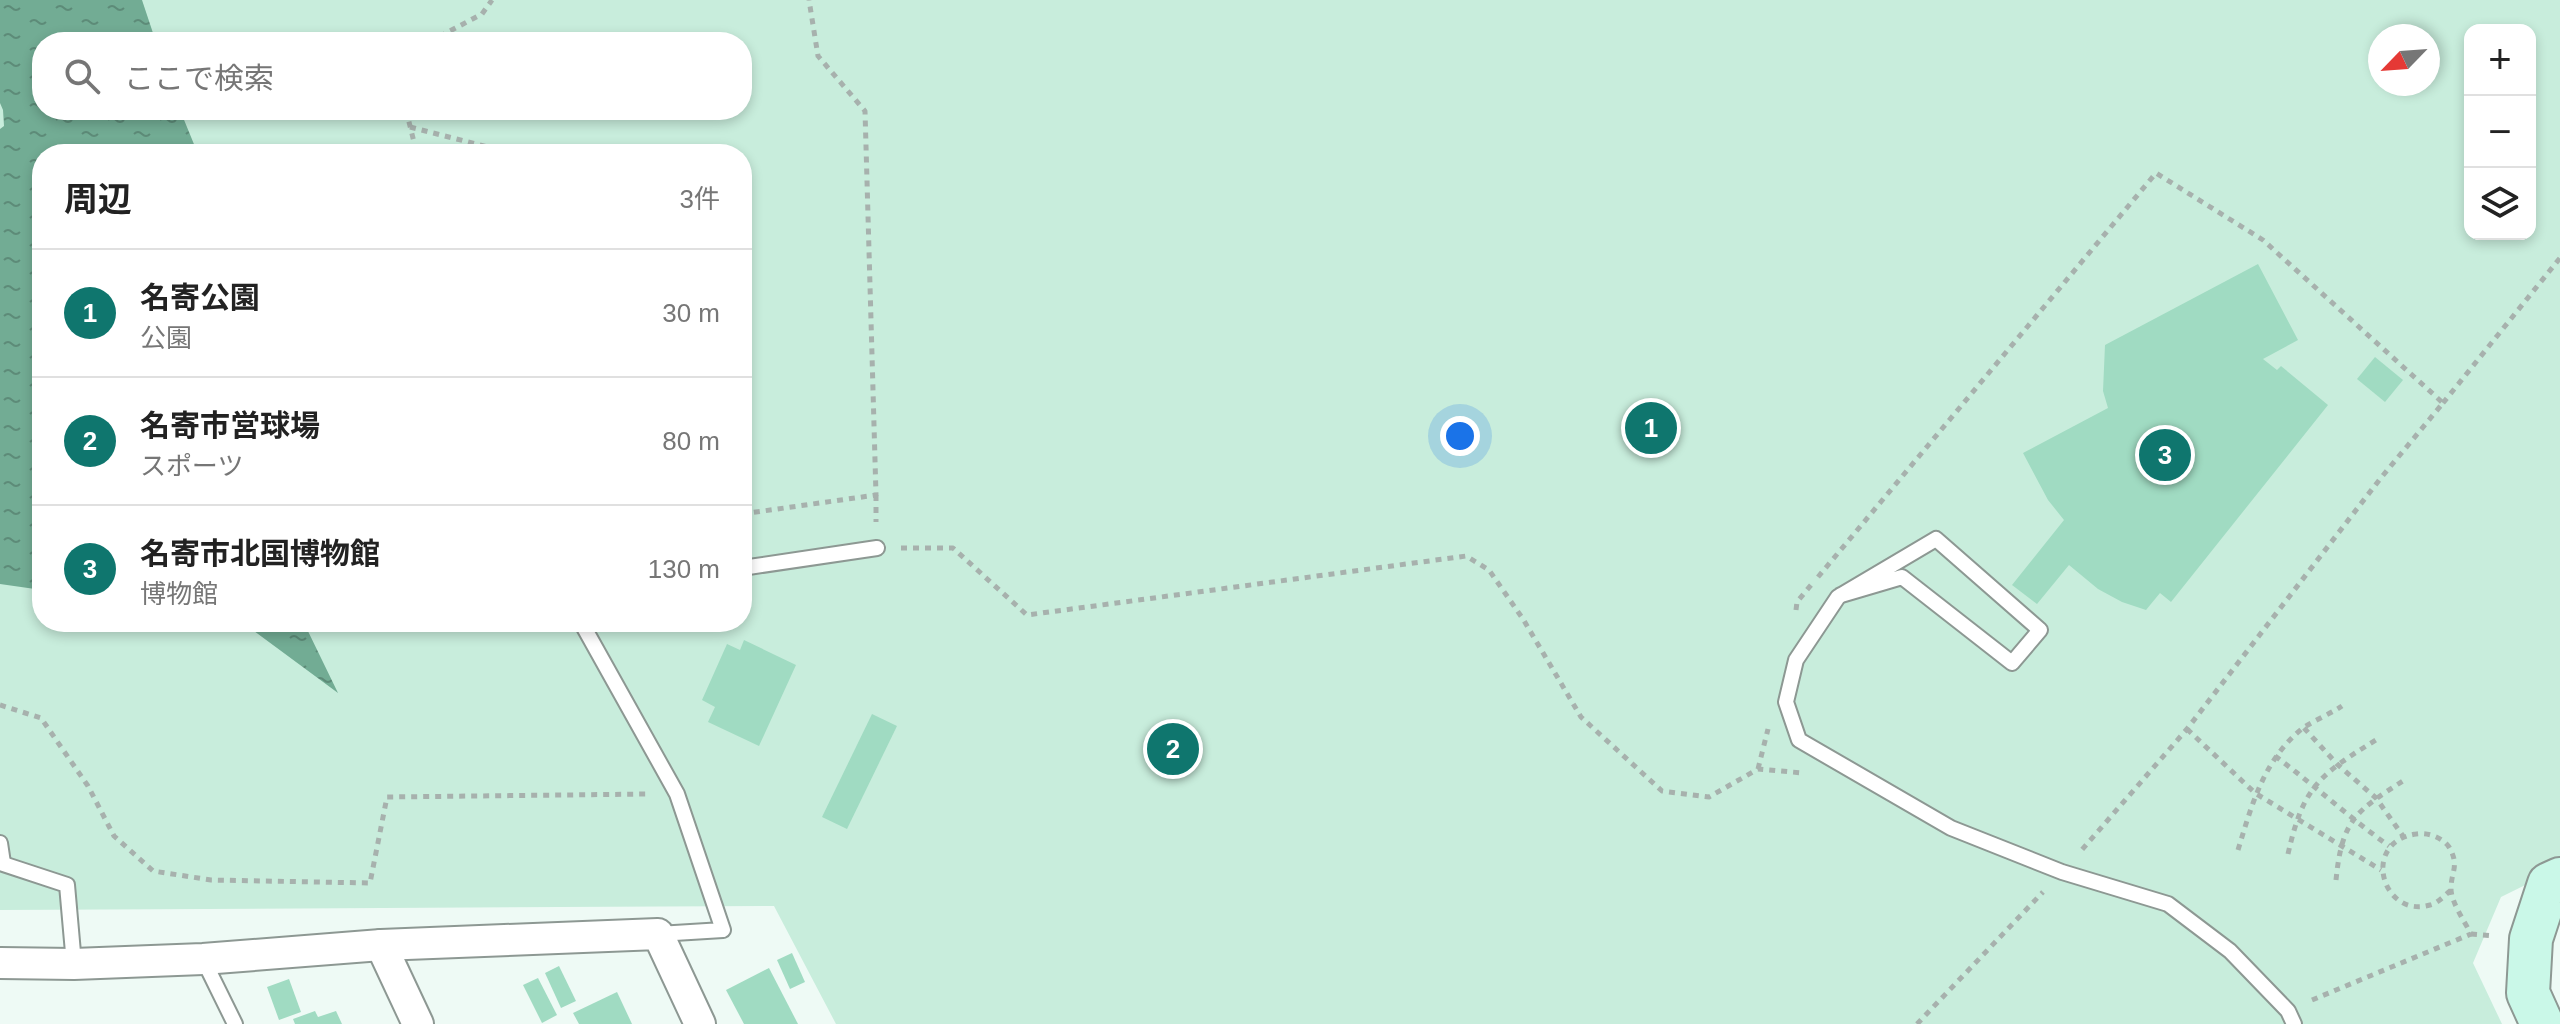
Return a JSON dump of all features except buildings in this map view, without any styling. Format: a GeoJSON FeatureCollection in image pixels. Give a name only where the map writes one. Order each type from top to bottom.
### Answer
{"type":"FeatureCollection","features":[{"type":"Feature","properties":{"kind":"street"},"geometry":{"type":"LineString","coordinates":[[2542,1024],[2528,993],[2531,939],[2549,884],[2560,879]]}},
{"type":"Feature","properties":{"kind":"street"},"geometry":{"type":"LineString","coordinates":[[0,963],[74,964],[203,959],[381,945],[658,934],[700,1024]]}},
{"type":"Feature","properties":{"kind":"street"},"geometry":{"type":"LineString","coordinates":[[381,945],[418,1024]]}},
{"type":"Feature","properties":{"kind":"lane"},"geometry":{"type":"LineString","coordinates":[[1841,595],[1902,577],[2012,663],[2040,630],[1936,539],[1841,595],[1796,660],[1786,702],[1799,740],[1951,828],[2062,872],[2168,904],[2230,951],[2291,1017]]}},
{"type":"Feature","properties":{"kind":"lane"},"geometry":{"type":"LineString","coordinates":[[752,567],[877,548]]}},
{"type":"Feature","properties":{"kind":"lane"},"geometry":{"type":"LineString","coordinates":[[587,632],[677,794],[723,930],[658,934]]}},
{"type":"Feature","properties":{"kind":"lane"},"geometry":{"type":"LineString","coordinates":[[0,843],[1,863],[67,885],[74,964]]}},
{"type":"Feature","properties":{"kind":"lane"},"geometry":{"type":"LineString","coordinates":[[203,959],[235,1024]]}},
{"type":"Feature","properties":{"kind":"path"},"geometry":{"type":"LineString","coordinates":[[448,32],[482,14],[492,0]]}},
{"type":"Feature","properties":{"kind":"path"},"geometry":{"type":"LineString","coordinates":[[809,0],[818,56],[865,111],[877,548],[953,548],[1027,615],[1466,556],[1489,570],[1523,619],[1581,717],[1662,791],[1709,797],[1758,769],[1804,773]]}},
{"type":"Feature","properties":{"kind":"path"},"geometry":{"type":"LineString","coordinates":[[408,120],[414,144]]}},
{"type":"Feature","properties":{"kind":"path"},"geometry":{"type":"LineString","coordinates":[[410,127],[476,144]]}},
{"type":"Feature","properties":{"kind":"path"},"geometry":{"type":"LineString","coordinates":[[1794,617],[1797,602],[2156,173],[2263,240],[2443,403]]}},
{"type":"Feature","properties":{"kind":"path"},"geometry":{"type":"LineString","coordinates":[[1917,1024],[2062,872],[2187,729],[2380,479],[2560,258]]}},
{"type":"Feature","properties":{"kind":"path"},"geometry":{"type":"LineString","coordinates":[[752,513],[876,495]]}},
{"type":"Feature","properties":{"kind":"path"},"geometry":{"type":"LineString","coordinates":[[0,705],[41,718],[88,786],[114,836],[153,871],[211,880],[370,883],[387,797],[677,794]]}},
{"type":"Feature","properties":{"kind":"path"},"geometry":{"type":"LineString","coordinates":[[2238,850],[2255,793],[2275,756],[2304,728],[2342,706]]}},
{"type":"Feature","properties":{"kind":"path"},"geometry":{"type":"LineString","coordinates":[[1758,769],[1769,723]]}},
{"type":"Feature","properties":{"kind":"path"},"geometry":{"type":"LineString","coordinates":[[2304,728],[2337,764],[2376,798],[2403,836]]}},
{"type":"Feature","properties":{"kind":"path"},"geometry":{"type":"LineString","coordinates":[[2187,729],[2255,793],[2381,870],[2389,892],[2408,905],[2432,905],[2450,891],[2457,867],[2447,845],[2427,833],[2403,836],[2389,846],[2381,870]]}},
{"type":"Feature","properties":{"kind":"path"},"geometry":{"type":"LineString","coordinates":[[2288,854],[2296,817],[2315,785],[2337,764],[2376,740]]}},
{"type":"Feature","properties":{"kind":"path"},"geometry":{"type":"LineString","coordinates":[[2275,756],[2315,785],[2352,820],[2389,846]]}},
{"type":"Feature","properties":{"kind":"path"},"geometry":{"type":"LineString","coordinates":[[2336,880],[2340,844],[2352,820],[2376,798],[2406,779]]}},
{"type":"Feature","properties":{"kind":"path"},"geometry":{"type":"LineString","coordinates":[[2291,1017],[2471,934],[2450,891]]}},
{"type":"Feature","properties":{"kind":"shaded area"},"geometry":{"type":"Polygon","coordinates":[[[0,0],[2560,0],[2560,868],[2501,897],[2473,963],[2502,1024],[836,1024],[774,906],[0,910],[0,0]]]}},
{"type":"Feature","properties":{"kind":"water"},"geometry":{"type":"Polygon","coordinates":[[[0,0],[142,0],[153,32],[32,32],[32,120],[184,120],[194,144],[32,144],[32,589],[0,584],[0,129],[4,126],[0,103],[0,0]]]}},
{"type":"Feature","properties":{"kind":"water"},"geometry":{"type":"Polygon","coordinates":[[[255,632],[308,632],[338,693],[255,632]]]}},
{"type":"Feature","properties":{"kind":"place","name":"名寄公園"},"geometry":{"type":"Point","coordinates":[1651,428]}},
{"type":"Feature","properties":{"kind":"place","name":"名寄市北国博物館"},"geometry":{"type":"Point","coordinates":[2165,455]}},
{"type":"Feature","properties":{"kind":"place","name":"名寄市営球場"},"geometry":{"type":"Point","coordinates":[1173,749]}}]}
